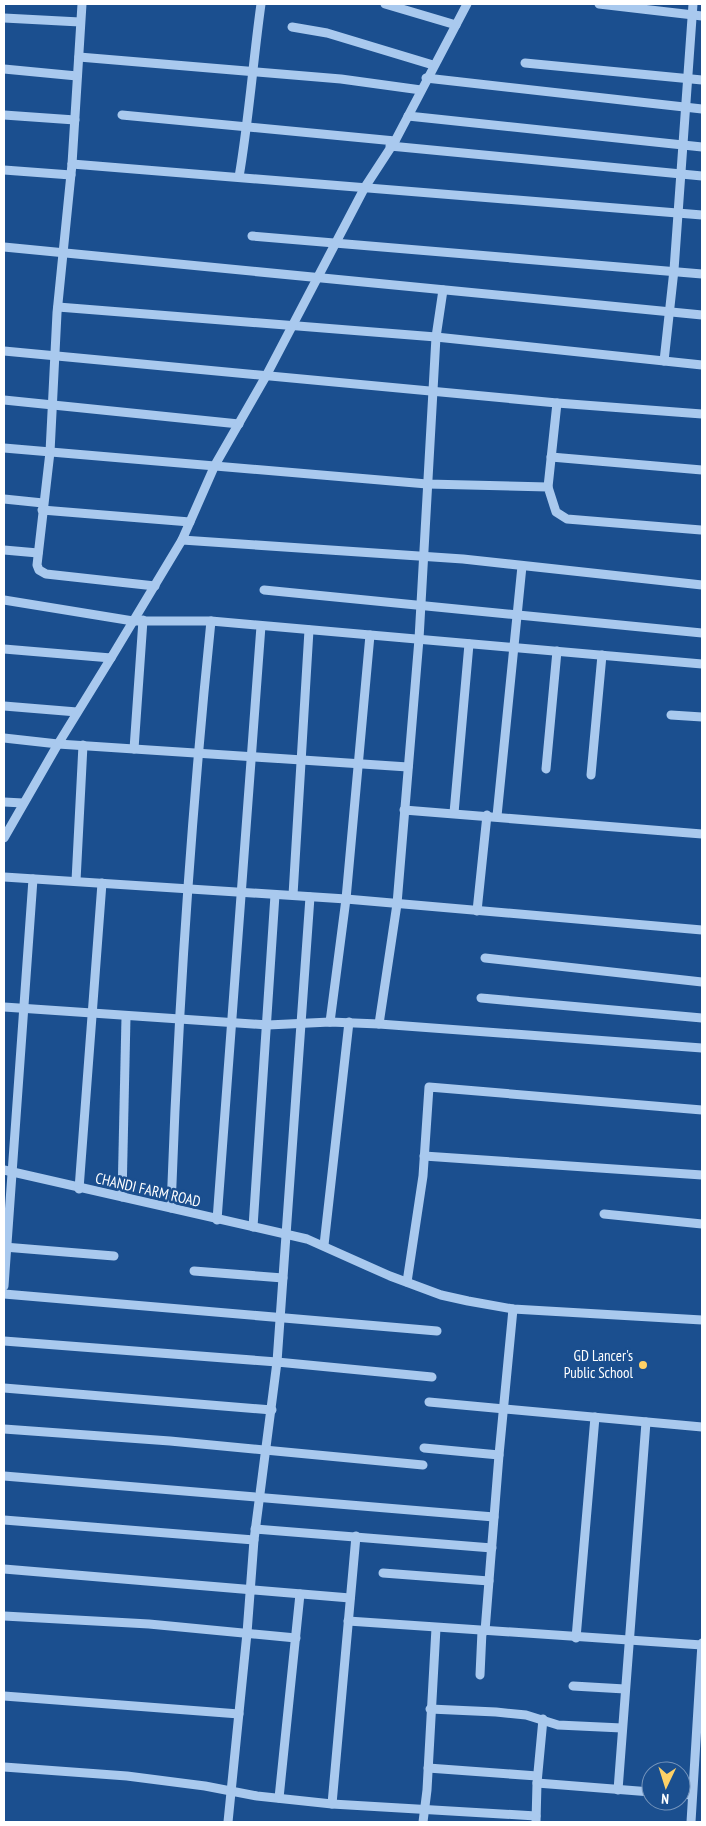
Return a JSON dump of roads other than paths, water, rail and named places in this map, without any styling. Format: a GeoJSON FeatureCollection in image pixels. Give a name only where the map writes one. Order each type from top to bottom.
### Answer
{"type":"FeatureCollection","features":[{"type":"Feature","properties":{"kind":"street"},"geometry":{"type":"LineString","coordinates":[[82,4],[72,164],[58,307],[50,452],[38,553],[38,570],[46,574],[155,586]]}},
{"type":"Feature","properties":{"kind":"street"},"geometry":{"type":"LineString","coordinates":[[239,177],[247,127],[251,72],[261,4]]}},
{"type":"Feature","properties":{"kind":"street"},"geometry":{"type":"LineString","coordinates":[[385,4],[456,25]]}},
{"type":"Feature","properties":{"kind":"street"},"geometry":{"type":"LineString","coordinates":[[4,838],[58,744],[182,540],[215,465],[266,376],[365,187],[408,116],[426,78],[468,4]]}},
{"type":"Feature","properties":{"kind":"street"},"geometry":{"type":"LineString","coordinates":[[599,4],[698,16]]}},
{"type":"Feature","properties":{"kind":"street"},"geometry":{"type":"LineString","coordinates":[[664,361],[674,270],[688,79],[698,16],[694,4]]}},
{"type":"Feature","properties":{"kind":"street"},"geometry":{"type":"LineString","coordinates":[[4,18],[80,22]]}},
{"type":"Feature","properties":{"kind":"street"},"geometry":{"type":"LineString","coordinates":[[292,27],[327,33],[433,66]]}},
{"type":"Feature","properties":{"kind":"street"},"geometry":{"type":"LineString","coordinates":[[79,57],[341,79],[421,90]]}},
{"type":"Feature","properties":{"kind":"street"},"geometry":{"type":"LineString","coordinates":[[525,63],[702,80]]}},
{"type":"Feature","properties":{"kind":"street"},"geometry":{"type":"LineString","coordinates":[[4,69],[77,76]]}},
{"type":"Feature","properties":{"kind":"street"},"geometry":{"type":"LineString","coordinates":[[426,78],[702,109]]}},
{"type":"Feature","properties":{"kind":"street"},"geometry":{"type":"LineString","coordinates":[[4,115],[75,120]]}},
{"type":"Feature","properties":{"kind":"street"},"geometry":{"type":"LineString","coordinates":[[122,115],[702,176]]}},
{"type":"Feature","properties":{"kind":"street"},"geometry":{"type":"LineString","coordinates":[[408,116],[702,147]]}},
{"type":"Feature","properties":{"kind":"street"},"geometry":{"type":"LineString","coordinates":[[72,164],[702,215]]}},
{"type":"Feature","properties":{"kind":"street"},"geometry":{"type":"LineString","coordinates":[[4,170],[71,175]]}},
{"type":"Feature","properties":{"kind":"street"},"geometry":{"type":"LineString","coordinates":[[252,236],[674,270],[702,274]]}},
{"type":"Feature","properties":{"kind":"street"},"geometry":{"type":"LineString","coordinates":[[4,246],[702,315]]}},
{"type":"Feature","properties":{"kind":"street"},"geometry":{"type":"LineString","coordinates":[[379,1024],[397,904],[419,639],[436,337],[442,290]]}},
{"type":"Feature","properties":{"kind":"street"},"geometry":{"type":"LineString","coordinates":[[58,307],[290,327],[436,337],[702,365]]}},
{"type":"Feature","properties":{"kind":"street"},"geometry":{"type":"LineString","coordinates":[[4,352],[55,355],[557,404],[702,414]]}},
{"type":"Feature","properties":{"kind":"street"},"geometry":{"type":"LineString","coordinates":[[4,400],[239,424]]}},
{"type":"Feature","properties":{"kind":"street"},"geometry":{"type":"LineString","coordinates":[[557,404],[548,487],[556,512],[567,519],[701,530]]}},
{"type":"Feature","properties":{"kind":"street"},"geometry":{"type":"LineString","coordinates":[[4,448],[427,484],[548,487]]}},
{"type":"Feature","properties":{"kind":"street"},"geometry":{"type":"LineString","coordinates":[[551,457],[702,470]]}},
{"type":"Feature","properties":{"kind":"street"},"geometry":{"type":"LineString","coordinates":[[4,499],[43,507],[190,522]]}},
{"type":"Feature","properties":{"kind":"street"},"geometry":{"type":"LineString","coordinates":[[182,540],[424,557],[702,585]]}},
{"type":"Feature","properties":{"kind":"street"},"geometry":{"type":"LineString","coordinates":[[4,550],[38,553]]}},
{"type":"Feature","properties":{"kind":"street"},"geometry":{"type":"LineString","coordinates":[[477,911],[492,816],[514,648],[522,566]]}},
{"type":"Feature","properties":{"kind":"street"},"geometry":{"type":"LineString","coordinates":[[264,590],[702,633]]}},
{"type":"Feature","properties":{"kind":"street"},"geometry":{"type":"LineString","coordinates":[[4,600],[133,621],[211,622],[702,664]]}},
{"type":"Feature","properties":{"kind":"street"},"geometry":{"type":"LineString","coordinates":[[134,749],[143,620]]}},
{"type":"Feature","properties":{"kind":"street"},"geometry":{"type":"LineString","coordinates":[[171,1208],[178,1019],[189,889],[197,753],[211,622]]}},
{"type":"Feature","properties":{"kind":"street"},"geometry":{"type":"LineString","coordinates":[[217,1220],[261,626]]}},
{"type":"Feature","properties":{"kind":"street"},"geometry":{"type":"LineString","coordinates":[[293,895],[309,630]]}},
{"type":"Feature","properties":{"kind":"street"},"geometry":{"type":"LineString","coordinates":[[330,1022],[346,899],[370,635]]}},
{"type":"Feature","properties":{"kind":"street"},"geometry":{"type":"LineString","coordinates":[[454,813],[469,644]]}},
{"type":"Feature","properties":{"kind":"street"},"geometry":{"type":"LineString","coordinates":[[4,649],[111,658]]}},
{"type":"Feature","properties":{"kind":"street"},"geometry":{"type":"LineString","coordinates":[[546,769],[557,651]]}},
{"type":"Feature","properties":{"kind":"street"},"geometry":{"type":"LineString","coordinates":[[591,775],[602,655]]}},
{"type":"Feature","properties":{"kind":"street"},"geometry":{"type":"LineString","coordinates":[[4,706],[78,712]]}},
{"type":"Feature","properties":{"kind":"street"},"geometry":{"type":"LineString","coordinates":[[671,715],[702,717]]}},
{"type":"Feature","properties":{"kind":"street"},"geometry":{"type":"LineString","coordinates":[[4,738],[58,744],[359,762],[408,767]]}},
{"type":"Feature","properties":{"kind":"street"},"geometry":{"type":"LineString","coordinates":[[76,882],[83,745]]}},
{"type":"Feature","properties":{"kind":"street"},"geometry":{"type":"LineString","coordinates":[[4,802],[23,803]]}},
{"type":"Feature","properties":{"kind":"street"},"geometry":{"type":"LineString","coordinates":[[404,810],[702,834]]}},
{"type":"Feature","properties":{"kind":"street"},"geometry":{"type":"LineString","coordinates":[[4,877],[346,899],[702,930]]}},
{"type":"Feature","properties":{"kind":"street"},"geometry":{"type":"LineString","coordinates":[[4,1286],[8,1171],[25,1010],[33,879]]}},
{"type":"Feature","properties":{"kind":"street"},"geometry":{"type":"LineString","coordinates":[[79,1189],[102,883]]}},
{"type":"Feature","properties":{"kind":"street"},"geometry":{"type":"LineString","coordinates":[[253,1227],[268,1025],[275,895]]}},
{"type":"Feature","properties":{"kind":"street"},"geometry":{"type":"LineString","coordinates":[[228,1822],[247,1633],[255,1529],[261,1497],[277,1362],[303,1023],[310,897]]}},
{"type":"Feature","properties":{"kind":"street"},"geometry":{"type":"LineString","coordinates":[[485,958],[702,982]]}},
{"type":"Feature","properties":{"kind":"street"},"geometry":{"type":"LineString","coordinates":[[481,998],[702,1018]]}},
{"type":"Feature","properties":{"kind":"street"},"geometry":{"type":"LineString","coordinates":[[4,1007],[92,1015],[268,1025],[349,1022],[702,1048]]}},
{"type":"Feature","properties":{"kind":"street"},"geometry":{"type":"LineString","coordinates":[[122,1197],[126,1017]]}},
{"type":"Feature","properties":{"kind":"street"},"geometry":{"type":"LineString","coordinates":[[324,1245],[349,1022]]}},
{"type":"Feature","properties":{"kind":"street"},"geometry":{"type":"LineString","coordinates":[[407,1282],[424,1156],[429,1087],[702,1110]]}},
{"type":"Feature","properties":{"kind":"street"},"geometry":{"type":"LineString","coordinates":[[424,1156],[702,1175]]}},
{"type":"Feature","properties":{"kind":"street","name":"CHANDI FARM ROAD"},"geometry":{"type":"LineString","coordinates":[[8,1171],[79,1189],[287,1234],[324,1245],[441,1295],[513,1309],[702,1320]]}},
{"type":"Feature","properties":{"kind":"street"},"geometry":{"type":"LineString","coordinates":[[604,1214],[702,1224]]}},
{"type":"Feature","properties":{"kind":"street"},"geometry":{"type":"LineString","coordinates":[[5,1247],[114,1256]]}},
{"type":"Feature","properties":{"kind":"street"},"geometry":{"type":"LineString","coordinates":[[194,1271],[283,1278]]}},
{"type":"Feature","properties":{"kind":"street"},"geometry":{"type":"LineString","coordinates":[[4,1294],[437,1331]]}},
{"type":"Feature","properties":{"kind":"street"},"geometry":{"type":"LineString","coordinates":[[480,1675],[513,1309]]}},
{"type":"Feature","properties":{"kind":"street"},"geometry":{"type":"LineString","coordinates":[[4,1341],[277,1362],[432,1377]]}},
{"type":"Feature","properties":{"kind":"street"},"geometry":{"type":"LineString","coordinates":[[4,1388],[272,1410]]}},
{"type":"Feature","properties":{"kind":"street"},"geometry":{"type":"LineString","coordinates":[[429,1402],[702,1426]]}},
{"type":"Feature","properties":{"kind":"street"},"geometry":{"type":"LineString","coordinates":[[576,1638],[595,1417]]}},
{"type":"Feature","properties":{"kind":"street"},"geometry":{"type":"LineString","coordinates":[[618,1790],[646,1422]]}},
{"type":"Feature","properties":{"kind":"street"},"geometry":{"type":"LineString","coordinates":[[4,1429],[170,1441],[423,1465]]}},
{"type":"Feature","properties":{"kind":"street"},"geometry":{"type":"LineString","coordinates":[[424,1448],[499,1455]]}},
{"type":"Feature","properties":{"kind":"street"},"geometry":{"type":"LineString","coordinates":[[4,1476],[494,1517]]}},
{"type":"Feature","properties":{"kind":"street"},"geometry":{"type":"LineString","coordinates":[[4,1520],[254,1540]]}},
{"type":"Feature","properties":{"kind":"street"},"geometry":{"type":"LineString","coordinates":[[255,1529],[492,1548]]}},
{"type":"Feature","properties":{"kind":"street"},"geometry":{"type":"LineString","coordinates":[[332,1804],[356,1536]]}},
{"type":"Feature","properties":{"kind":"street"},"geometry":{"type":"LineString","coordinates":[[4,1569],[350,1598]]}},
{"type":"Feature","properties":{"kind":"street"},"geometry":{"type":"LineString","coordinates":[[383,1573],[489,1581]]}},
{"type":"Feature","properties":{"kind":"street"},"geometry":{"type":"LineString","coordinates":[[279,1798],[300,1594]]}},
{"type":"Feature","properties":{"kind":"street"},"geometry":{"type":"LineString","coordinates":[[4,1616],[149,1624],[296,1638]]}},
{"type":"Feature","properties":{"kind":"street"},"geometry":{"type":"LineString","coordinates":[[348,1621],[576,1638],[702,1644],[691,1822]]}},
{"type":"Feature","properties":{"kind":"street"},"geometry":{"type":"LineString","coordinates":[[423,1822],[436,1628]]}},
{"type":"Feature","properties":{"kind":"street"},"geometry":{"type":"LineString","coordinates":[[573,1686],[625,1689]]}},
{"type":"Feature","properties":{"kind":"street"},"geometry":{"type":"LineString","coordinates":[[4,1696],[239,1714]]}},
{"type":"Feature","properties":{"kind":"street"},"geometry":{"type":"LineString","coordinates":[[430,1709],[496,1712],[543,1719],[558,1725],[622,1728]]}},
{"type":"Feature","properties":{"kind":"street"},"geometry":{"type":"LineString","coordinates":[[4,1767],[127,1776],[332,1804],[536,1819],[537,1780],[543,1719]]}},
{"type":"Feature","properties":{"kind":"street"},"geometry":{"type":"LineString","coordinates":[[428,1768],[641,1791]]}},
{"type":"Feature","properties":{"kind":"place","name":"GD Lancer's Public School"},"geometry":{"type":"Point","coordinates":[643,1365]}}]}
